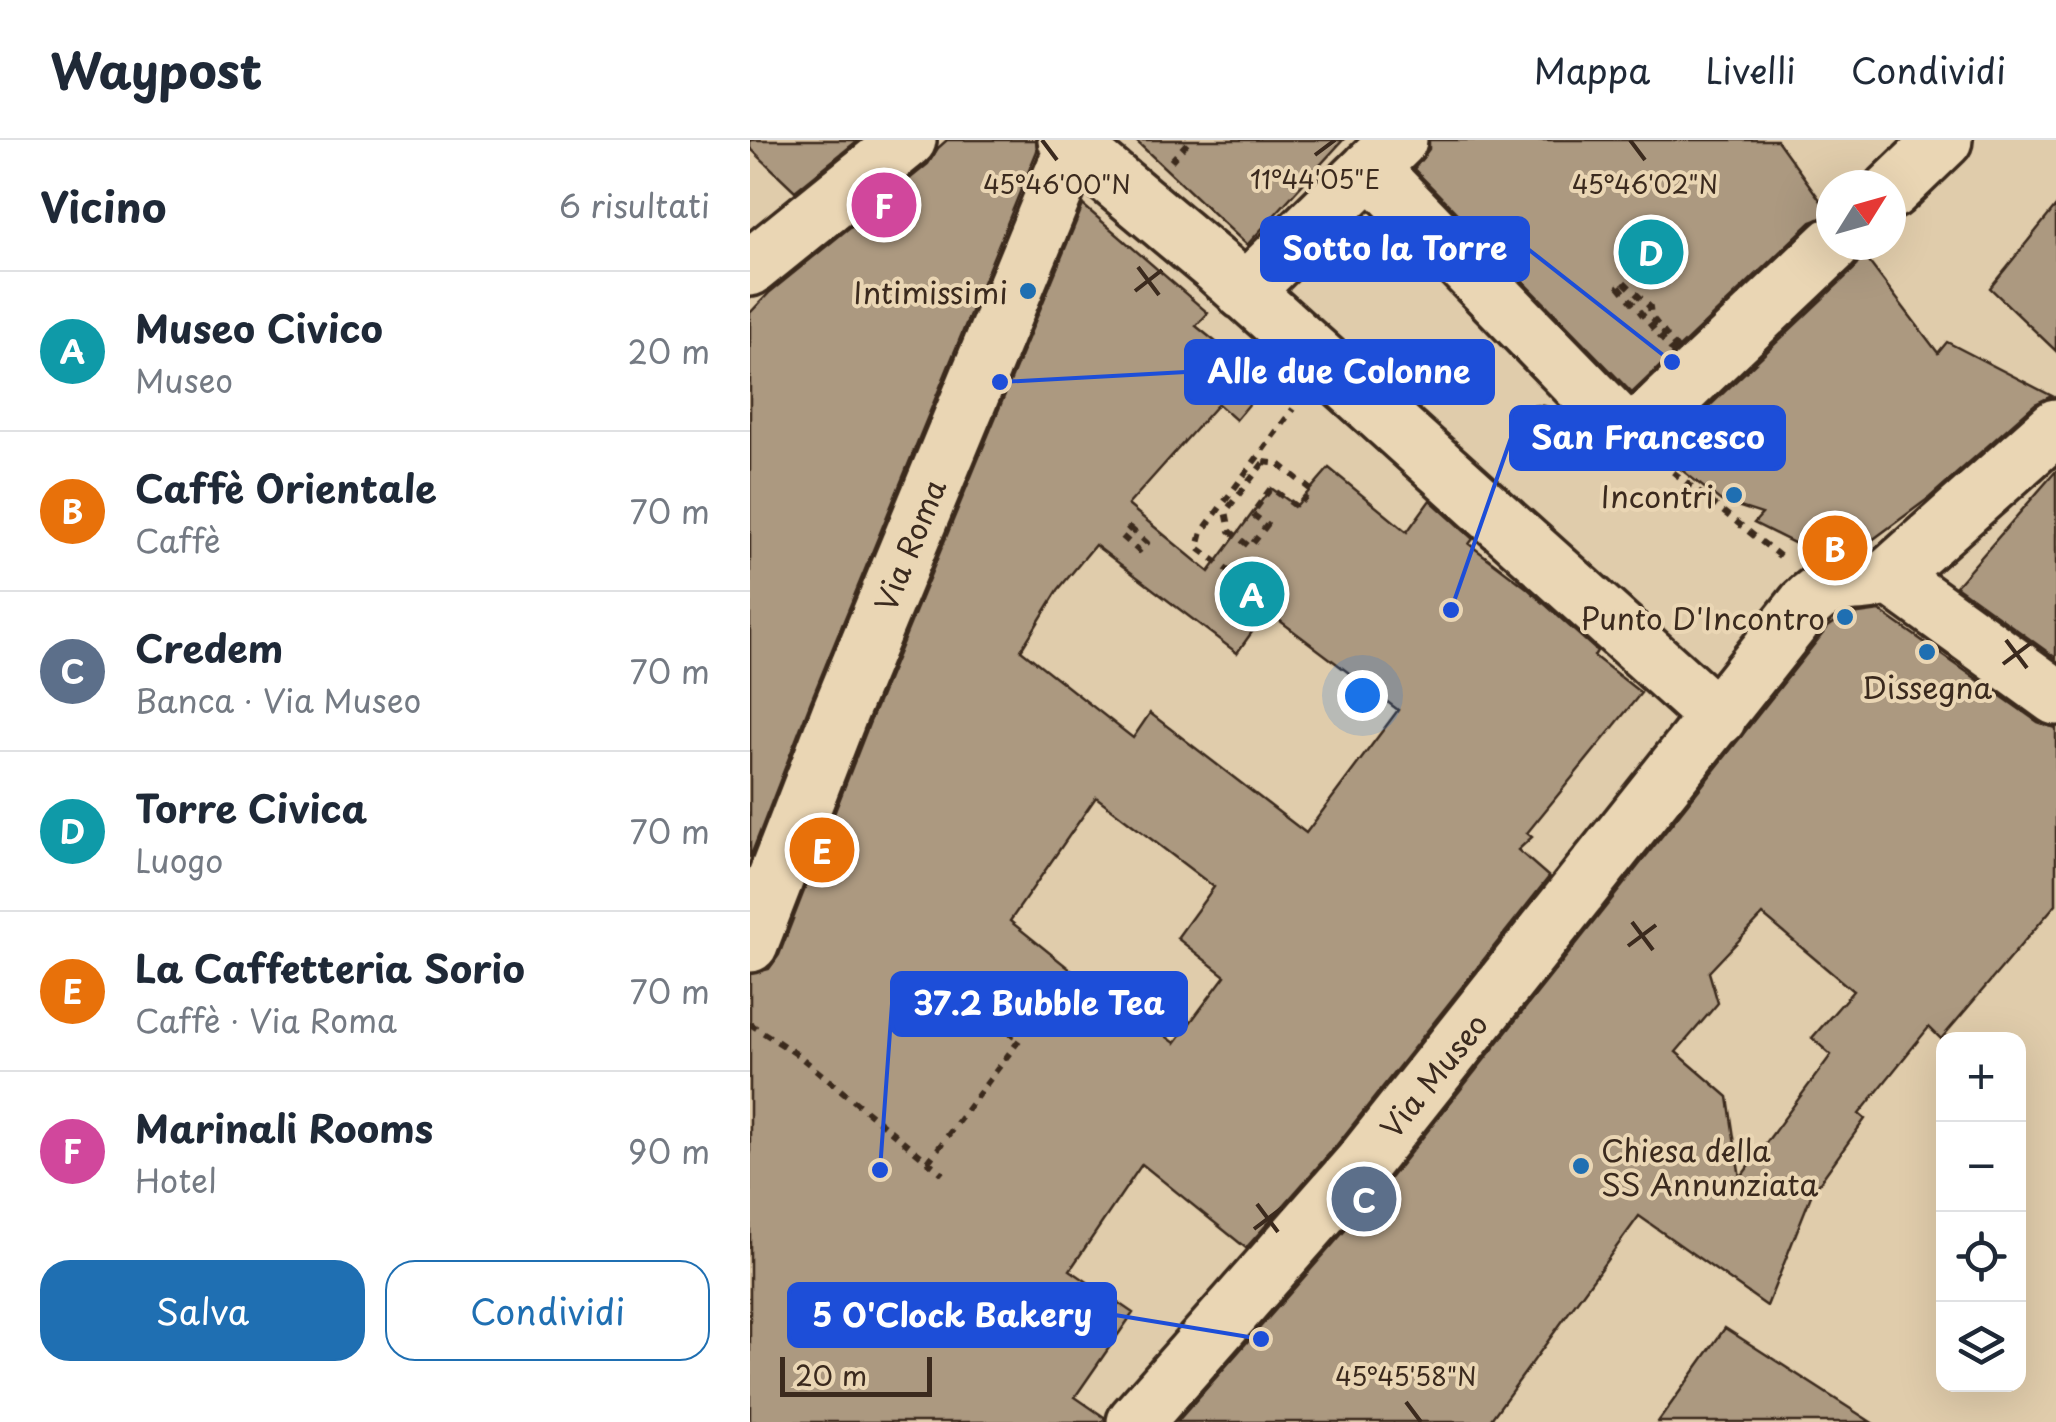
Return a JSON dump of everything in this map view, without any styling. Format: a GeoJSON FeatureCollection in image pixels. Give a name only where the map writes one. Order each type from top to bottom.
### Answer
{"type":"FeatureCollection","features":[{"type":"Feature","properties":{"kind":"street"},"geometry":{"type":"LineString","coordinates":[[750,268],[908,140]]}},
{"type":"Feature","properties":{"kind":"street"},"geometry":{"type":"LineString","coordinates":[[1906,176],[1944,140]]}},
{"type":"Feature","properties":{"kind":"street"},"geometry":{"type":"LineString","coordinates":[[1231,280],[1385,154],[1648,451],[1820,260]]}},
{"type":"Feature","properties":{"kind":"street"},"geometry":{"type":"LineString","coordinates":[[1083,155],[1231,280],[1718,718]]}},
{"type":"Feature","properties":{"kind":"street","name":"Via Roma"},"geometry":{"type":"LineString","coordinates":[[750,944],[840,712],[1083,155]]}},
{"type":"Feature","properties":{"kind":"street"},"geometry":{"type":"LineString","coordinates":[[1821,589],[1889,576],[2056,427]]}},
{"type":"Feature","properties":{"kind":"street"},"geometry":{"type":"LineString","coordinates":[[1889,576],[2056,697]]}},
{"type":"Feature","properties":{"kind":"street","name":"Via Museo"},"geometry":{"type":"LineString","coordinates":[[1135,1422],[1360,1166],[1821,589]]}},
{"type":"Feature","properties":{"kind":"path"},"geometry":{"type":"LineString","coordinates":[[1624,282],[1650,308],[1651,316],[1689,364],[1685,367],[1619,286],[1624,282]]}},
{"type":"Feature","properties":{"kind":"path"},"geometry":{"type":"LineString","coordinates":[[1231,574],[1198,548],[1202,532],[1293,408]]}},
{"type":"Feature","properties":{"kind":"path"},"geometry":{"type":"LineString","coordinates":[[1648,451],[1821,589]]}},
{"type":"Feature","properties":{"kind":"path"},"geometry":{"type":"LineString","coordinates":[[1264,462],[1279,464],[1310,490],[1302,500],[1297,507],[1272,488],[1252,514],[1267,525],[1250,547],[1230,531],[1226,511],[1264,462]]}},
{"type":"Feature","properties":{"kind":"path"},"geometry":{"type":"LineString","coordinates":[[750,1024],[798,1054],[943,1174]]}},
{"type":"Feature","properties":{"kind":"path"},"geometry":{"type":"LineString","coordinates":[[928,1162],[1020,1039],[1000,1028]]}},
{"type":"Feature","properties":{"kind":"water"},"geometry":{"type":"Polygon","coordinates":[[[1538,405],[1558,414],[1567,434],[1558,454],[1538,463],[1518,454],[1509,434],[1518,414],[1538,405]]]}},
{"type":"Feature","properties":{"kind":"building"},"geometry":{"type":"Polygon","coordinates":[[[750,140],[857,141],[795,191],[750,148],[750,140]]]}},
{"type":"Feature","properties":{"kind":"building"},"geometry":{"type":"Polygon","coordinates":[[[947,140],[1036,140],[1037,151],[750,858],[750,313],[770,292],[928,164],[947,140]]]}},
{"type":"Feature","properties":{"kind":"building"},"geometry":{"type":"Polygon","coordinates":[[[1135,140],[1343,140],[1247,245],[1135,140]]]}},
{"type":"Feature","properties":{"kind":"building"},"geometry":{"type":"Polygon","coordinates":[[[1429,140],[1777,140],[1816,194],[1816,220],[1632,393],[1414,169],[1429,149],[1429,140]]]}},
{"type":"Feature","properties":{"kind":"building"},"geometry":{"type":"Polygon","coordinates":[[[1083,205],[1208,313],[1196,326],[1267,383],[1236,420],[1218,404],[1128,505],[1209,572],[1271,488],[1296,506],[1329,468],[1407,532],[1430,500],[1473,539],[1469,544],[1527,588],[1597,651],[1594,656],[1641,693],[1527,833],[1532,837],[1518,850],[1549,877],[1336,1146],[1246,1248],[1142,1164],[1070,1270],[1133,1313],[1075,1397],[1104,1417],[1105,1422],[750,1422],[750,974],[769,969],[779,955],[869,724],[1083,205]],[[1095,545],[1058,590],[1021,650],[1133,738],[1150,713],[1306,833],[1398,710],[1267,611],[1237,653],[1095,545]],[[1096,797],[1010,921],[1082,979],[1084,976],[1175,1043],[1225,976],[1177,938],[1214,887],[1096,797]]]}},
{"type":"Feature","properties":{"kind":"building"},"geometry":{"type":"Polygon","coordinates":[[[2056,206],[2056,351],[1990,288],[2056,206]]]}},
{"type":"Feature","properties":{"kind":"building"},"geometry":{"type":"Polygon","coordinates":[[[1860,260],[1868,260],[1938,353],[1947,342],[2052,396],[2035,404],[1929,498],[1856,552],[1822,557],[1754,523],[1762,514],[1721,501],[1660,453],[1860,260]]]}},
{"type":"Feature","properties":{"kind":"building"},"geometry":{"type":"Polygon","coordinates":[[[2056,471],[2056,658],[1956,586],[2056,471]]]}},
{"type":"Feature","properties":{"kind":"building"},"geometry":{"type":"Polygon","coordinates":[[[1880,611],[2038,722],[2056,728],[2056,904],[1947,1032],[1936,1034],[1929,1027],[1859,1114],[1865,1119],[1812,1193],[1767,1306],[1639,1216],[1489,1422],[1177,1422],[1384,1186],[1828,627],[1844,616],[1880,611]],[[1763,915],[1709,972],[1718,1003],[1676,1052],[1728,1097],[1740,1178],[1831,1055],[1812,1038],[1853,991],[1763,915]]]}},
{"type":"Feature","properties":{"kind":"building"},"geometry":{"type":"Polygon","coordinates":[[[1725,1328],[1871,1422],[1658,1422],[1725,1328]]]}},
{"type":"Feature","properties":{"kind":"place","name":"Marinali Rooms"},"geometry":{"type":"Point","coordinates":[884,205]}},
{"type":"Feature","properties":{"kind":"place","name":"Torre Civica"},"geometry":{"type":"Point","coordinates":[1651,252]}},
{"type":"Feature","properties":{"kind":"place","name":"Intimissimi"},"geometry":{"type":"Point","coordinates":[1028,291]}},
{"type":"Feature","properties":{"kind":"place","name":"Sotto la Torre"},"geometry":{"type":"Point","coordinates":[1672,362]}},
{"type":"Feature","properties":{"kind":"place","name":"Alle due Colonne"},"geometry":{"type":"Point","coordinates":[1000,382]}},
{"type":"Feature","properties":{"kind":"place","name":"Incontri"},"geometry":{"type":"Point","coordinates":[1734,495]}},
{"type":"Feature","properties":{"kind":"place","name":"Caffè Orientale"},"geometry":{"type":"Point","coordinates":[1835,548]}},
{"type":"Feature","properties":{"kind":"place","name":"Museo Civico"},"geometry":{"type":"Point","coordinates":[1252,594]}},
{"type":"Feature","properties":{"kind":"place","name":"San Francesco"},"geometry":{"type":"Point","coordinates":[1451,610]}},
{"type":"Feature","properties":{"kind":"place","name":"Punto D'Incontro"},"geometry":{"type":"Point","coordinates":[1845,617]}},
{"type":"Feature","properties":{"kind":"place","name":"Dissegna"},"geometry":{"type":"Point","coordinates":[1927,652]}},
{"type":"Feature","properties":{"kind":"place","name":"La Caffetteria Sorio"},"geometry":{"type":"Point","coordinates":[822,850]}},
{"type":"Feature","properties":{"kind":"place","name":"Chiesa della SS Annunziata"},"geometry":{"type":"Point","coordinates":[1581,1166]}},
{"type":"Feature","properties":{"kind":"place","name":"37.2 Bubble Tea"},"geometry":{"type":"Point","coordinates":[880,1170]}},
{"type":"Feature","properties":{"kind":"place","name":"Credem"},"geometry":{"type":"Point","coordinates":[1364,1199]}},
{"type":"Feature","properties":{"kind":"place","name":"5 O'Clock Bakery"},"geometry":{"type":"Point","coordinates":[1261,1339]}}]}
